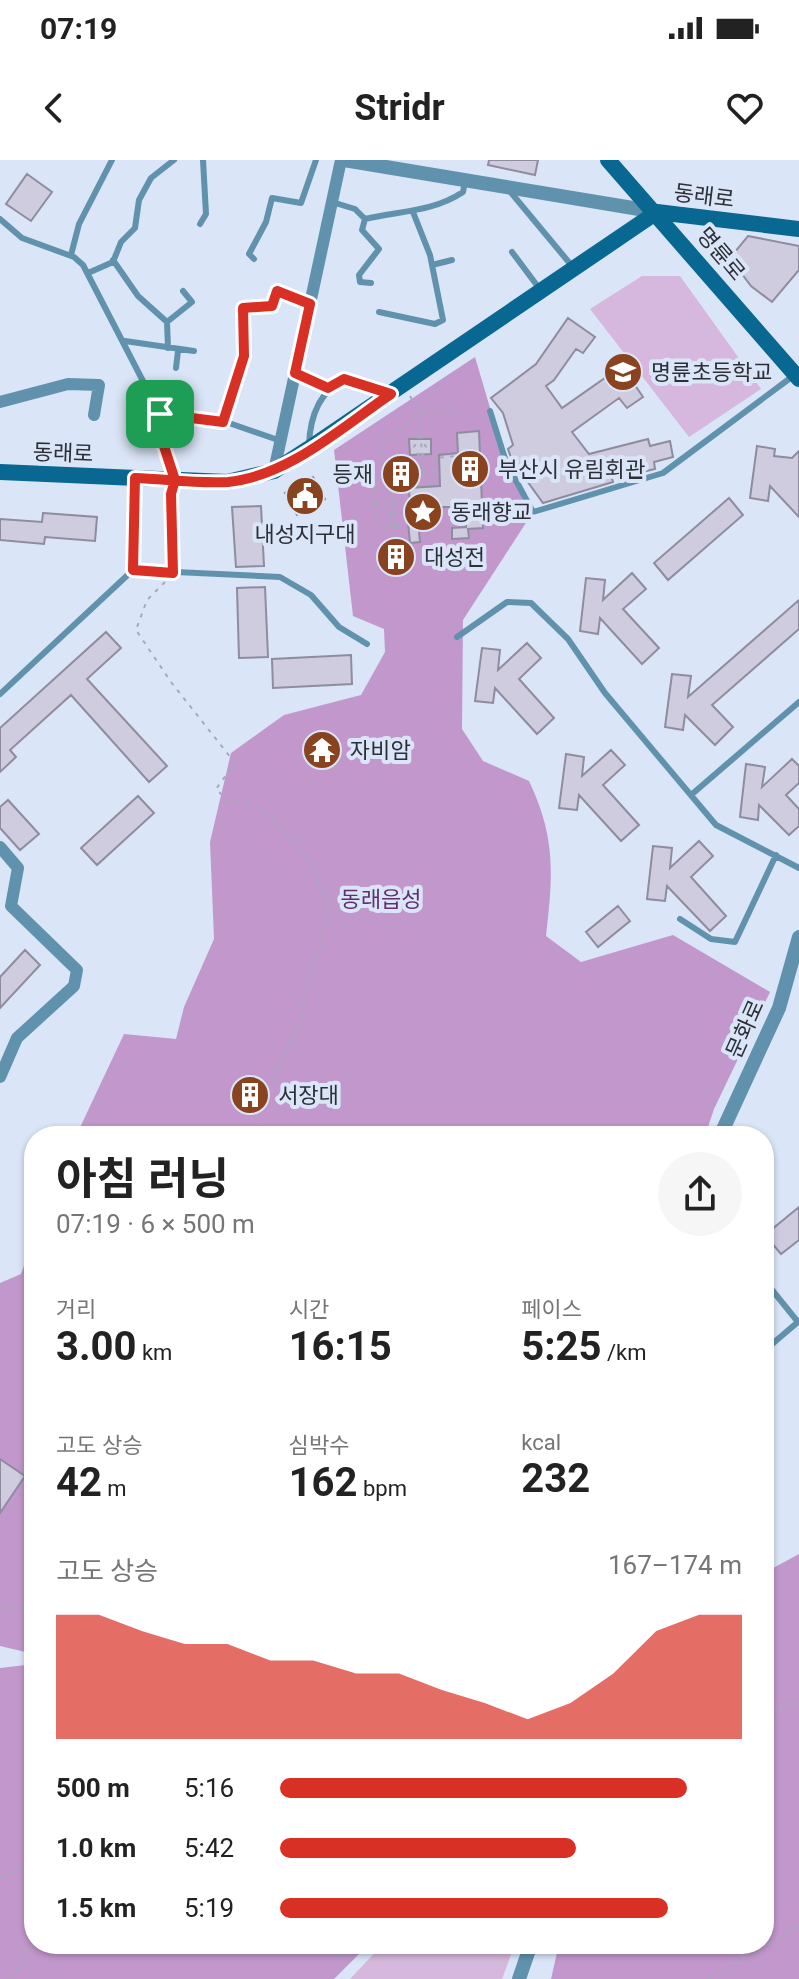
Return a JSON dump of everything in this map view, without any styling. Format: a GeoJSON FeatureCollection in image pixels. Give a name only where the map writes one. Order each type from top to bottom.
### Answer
{"type":"FeatureCollection","features":[{"type":"Feature","properties":{"kind":"main road","name":"명륜로"},"geometry":{"type":"LineString","coordinates":[[608,160],[657,212],[797,377]]}},
{"type":"Feature","properties":{"kind":"main road","name":"동래로"},"geometry":{"type":"LineString","coordinates":[[0,472],[227,482],[274,471],[657,212],[799,229]]}},
{"type":"Feature","properties":{"kind":"street"},"geometry":{"type":"LineString","coordinates":[[274,471],[342,160],[412,166],[465,181],[657,212]]}},
{"type":"Feature","properties":{"kind":"street"},"geometry":{"type":"LineString","coordinates":[[0,402],[68,384],[99,385],[94,415]]}},
{"type":"Feature","properties":{"kind":"street"},"geometry":{"type":"LineString","coordinates":[[0,847],[18,868],[11,906],[77,970],[74,986],[17,1038],[0,1077]]}},
{"type":"Feature","properties":{"kind":"street","name":"문화로"},"geometry":{"type":"LineString","coordinates":[[725,1126],[779,1008],[799,937]]}},
{"type":"Feature","properties":{"kind":"street"},"geometry":{"type":"LineString","coordinates":[[519,1979],[528,1954]]}},
{"type":"Feature","properties":{"kind":"lane"},"geometry":{"type":"LineString","coordinates":[[71,255],[79,224],[112,160]]}},
{"type":"Feature","properties":{"kind":"lane"},"geometry":{"type":"LineString","coordinates":[[88,273],[113,260],[121,242],[135,228],[139,200],[151,178],[174,160]]}},
{"type":"Feature","properties":{"kind":"lane"},"geometry":{"type":"LineString","coordinates":[[200,224],[206,214],[203,160]]}},
{"type":"Feature","properties":{"kind":"lane"},"geometry":{"type":"LineString","coordinates":[[254,259],[249,254],[266,222],[272,198],[301,203],[316,160]]}},
{"type":"Feature","properties":{"kind":"lane"},"geometry":{"type":"LineString","coordinates":[[365,219],[413,212],[449,201],[463,192],[465,181]]}},
{"type":"Feature","properties":{"kind":"lane"},"geometry":{"type":"LineString","coordinates":[[507,188],[574,269]]}},
{"type":"Feature","properties":{"kind":"lane"},"geometry":{"type":"LineString","coordinates":[[332,202],[355,209],[365,219]]}},
{"type":"Feature","properties":{"kind":"lane"},"geometry":{"type":"LineString","coordinates":[[379,312],[435,324],[443,320],[432,265],[413,212]]}},
{"type":"Feature","properties":{"kind":"lane"},"geometry":{"type":"LineString","coordinates":[[0,219],[22,238],[71,255],[88,273],[160,414],[160,434],[175,480]]}},
{"type":"Feature","properties":{"kind":"lane"},"geometry":{"type":"LineString","coordinates":[[365,219],[362,230],[379,249],[359,275],[360,282],[371,283]]}},
{"type":"Feature","properties":{"kind":"lane"},"geometry":{"type":"LineString","coordinates":[[512,252],[541,291]]}},
{"type":"Feature","properties":{"kind":"lane"},"geometry":{"type":"LineString","coordinates":[[113,260],[138,296],[167,322],[168,348]]}},
{"type":"Feature","properties":{"kind":"lane"},"geometry":{"type":"LineString","coordinates":[[432,265],[452,260]]}},
{"type":"Feature","properties":{"kind":"lane"},"geometry":{"type":"LineString","coordinates":[[167,322],[192,302],[183,291]]}},
{"type":"Feature","properties":{"kind":"lane"},"geometry":{"type":"LineString","coordinates":[[223,422],[244,356],[243,308],[272,306],[277,291],[310,304]]}},
{"type":"Feature","properties":{"kind":"lane"},"geometry":{"type":"LineString","coordinates":[[125,341],[194,351]]}},
{"type":"Feature","properties":{"kind":"lane"},"geometry":{"type":"LineString","coordinates":[[176,368],[178,351]]}},
{"type":"Feature","properties":{"kind":"lane"},"geometry":{"type":"LineString","coordinates":[[295,373],[328,388]]}},
{"type":"Feature","properties":{"kind":"lane"},"geometry":{"type":"LineString","coordinates":[[490,411],[506,462],[533,512],[663,473],[797,377]]}},
{"type":"Feature","properties":{"kind":"lane"},"geometry":{"type":"LineString","coordinates":[[308,449],[316,409],[328,388],[344,379],[396,389]]}},
{"type":"Feature","properties":{"kind":"lane"},"geometry":{"type":"LineString","coordinates":[[160,414],[223,422],[281,441]]}},
{"type":"Feature","properties":{"kind":"lane"},"geometry":{"type":"LineString","coordinates":[[0,694],[133,570],[135,478]]}},
{"type":"Feature","properties":{"kind":"lane"},"geometry":{"type":"LineString","coordinates":[[133,570],[216,576],[269,573],[311,595],[339,627],[367,644]]}},
{"type":"Feature","properties":{"kind":"lane"},"geometry":{"type":"LineString","coordinates":[[457,637],[507,602],[531,603],[568,639],[605,693],[716,825],[799,868]]}},
{"type":"Feature","properties":{"kind":"lane"},"geometry":{"type":"LineString","coordinates":[[691,795],[799,702]]}},
{"type":"Feature","properties":{"kind":"lane"},"geometry":{"type":"LineString","coordinates":[[680,919],[711,939],[735,942],[776,855]]}},
{"type":"Feature","properties":{"kind":"lane"},"geometry":{"type":"LineString","coordinates":[[774,1292],[799,1321],[774,1342]]}},
{"type":"Feature","properties":{"kind":"path"},"geometry":{"type":"LineString","coordinates":[[396,389],[420,413],[420,433],[426,447],[421,461]]}},
{"type":"Feature","properties":{"kind":"path"},"geometry":{"type":"LineString","coordinates":[[384,486],[383,444],[420,413],[457,411]]}},
{"type":"Feature","properties":{"kind":"path"},"geometry":{"type":"LineString","coordinates":[[420,433],[414,447],[421,461],[423,484]]}},
{"type":"Feature","properties":{"kind":"path"},"geometry":{"type":"LineString","coordinates":[[409,458],[410,474],[409,485],[408,501],[410,519],[394,528],[377,523],[373,489],[384,486],[391,487],[409,485],[436,483],[434,458],[457,456]]}},
{"type":"Feature","properties":{"kind":"path"},"geometry":{"type":"LineString","coordinates":[[410,474],[435,471]]}},
{"type":"Feature","properties":{"kind":"path"},"geometry":{"type":"LineString","coordinates":[[175,480],[171,494],[173,573],[147,600],[136,630],[171,682],[235,763],[216,789],[227,800],[249,803],[278,823],[312,862],[330,915],[320,932],[321,944],[306,986],[302,1017],[258,1110],[258,1126]]}},
{"type":"Feature","properties":{"kind":"path"},"geometry":{"type":"LineString","coordinates":[[391,487],[393,511],[389,516],[394,528]]}},
{"type":"Feature","properties":{"kind":"path"},"geometry":{"type":"LineString","coordinates":[[375,505],[408,501]]}},
{"type":"Feature","properties":{"kind":"path"},"geometry":{"type":"LineString","coordinates":[[393,511],[397,511],[395,540]]}},
{"type":"Feature","properties":{"kind":"path"},"geometry":{"type":"LineString","coordinates":[[0,1609],[24,1607]]}},
{"type":"Feature","properties":{"kind":"path"},"geometry":{"type":"LineString","coordinates":[[774,1716],[791,1702],[799,1706]]}},
{"type":"Feature","properties":{"kind":"path"},"geometry":{"type":"LineString","coordinates":[[0,1877],[18,1870],[24,1862]]}},
{"type":"Feature","properties":{"kind":"path"},"geometry":{"type":"LineString","coordinates":[[774,1940],[799,1925]]}},
{"type":"Feature","properties":{"kind":"path"},"geometry":{"type":"LineString","coordinates":[[11,1979],[26,1954]]}},
{"type":"Feature","properties":{"kind":"path"},"geometry":{"type":"LineString","coordinates":[[708,1979],[750,1954]]}},
{"type":"Feature","properties":{"kind":"shaded area"},"geometry":{"type":"Polygon","coordinates":[[[642,276],[680,276],[761,389],[689,437],[590,309],[642,276]]]}},
{"type":"Feature","properties":{"kind":"shaded area"},"geometry":{"type":"Polygon","coordinates":[[[374,1954],[511,1954],[502,1979],[350,1979],[374,1954]]]}},
{"type":"Feature","properties":{"kind":"green space","name":"동래읍성"},"geometry":{"type":"Polygon","coordinates":[[[475,357],[506,462],[533,512],[463,620],[462,729],[483,761],[529,781],[538,802],[550,857],[546,936],[581,962],[673,935],[770,992],[708,1126],[81,1126],[124,1034],[176,1039],[184,1007],[214,939],[210,842],[231,753],[284,715],[361,695],[385,652],[384,629],[353,616],[334,450],[475,357]]]}},
{"type":"Feature","properties":{"kind":"green space"},"geometry":{"type":"Polygon","coordinates":[[[24,1266],[24,1652],[0,1646],[0,1283],[21,1274],[24,1266]]]}},
{"type":"Feature","properties":{"kind":"green space"},"geometry":{"type":"Polygon","coordinates":[[[799,1554],[799,1979],[551,1979],[557,1954],[774,1954],[774,1568],[799,1554]]]}},
{"type":"Feature","properties":{"kind":"green space"},"geometry":{"type":"Polygon","coordinates":[[[24,1665],[24,1954],[359,1954],[334,1979],[0,1979],[0,1668],[24,1665]]]}},
{"type":"Feature","properties":{"kind":"building"},"geometry":{"type":"Polygon","coordinates":[[[489,160],[538,160],[535,175],[488,165],[489,160]]]}},
{"type":"Feature","properties":{"kind":"building"},"geometry":{"type":"Polygon","coordinates":[[[27,174],[52,192],[31,221],[6,204],[27,174]]]}},
{"type":"Feature","properties":{"kind":"building"},"geometry":{"type":"Polygon","coordinates":[[[748,236],[799,246],[799,270],[772,302],[751,286],[730,258],[748,236]]]}},
{"type":"Feature","properties":{"kind":"building","name":"명륜초등학교"},"geometry":{"type":"Polygon","coordinates":[[[568,318],[595,337],[583,353],[576,349],[554,380],[546,386],[562,408],[622,366],[643,397],[627,408],[619,398],[572,432],[589,454],[648,439],[650,446],[670,441],[673,457],[654,462],[655,469],[638,473],[637,468],[611,475],[613,482],[543,503],[512,460],[508,449],[513,445],[503,413],[491,398],[536,364],[568,318]]]}},
{"type":"Feature","properties":{"kind":"building"},"geometry":{"type":"Polygon","coordinates":[[[479,431],[483,528],[468,529],[469,538],[452,539],[452,528],[466,527],[465,507],[410,507],[409,488],[440,486],[439,455],[458,453],[457,433],[479,431]]]}},
{"type":"Feature","properties":{"kind":"building"},"geometry":{"type":"Polygon","coordinates":[[[409,439],[431,439],[431,454],[410,455],[409,439]]]}},
{"type":"Feature","properties":{"kind":"building"},"geometry":{"type":"Polygon","coordinates":[[[757,446],[775,449],[774,456],[792,458],[799,451],[799,517],[770,486],[768,501],[750,498],[757,446]]]}},
{"type":"Feature","properties":{"kind":"building","name":"내성지구대"},"geometry":{"type":"Polygon","coordinates":[[[313,477],[325,499],[297,515],[285,493],[313,477]]]}},
{"type":"Feature","properties":{"kind":"building"},"geometry":{"type":"Polygon","coordinates":[[[729,498],[743,515],[668,580],[654,563],[729,498]]]}},
{"type":"Feature","properties":{"kind":"building"},"geometry":{"type":"Polygon","coordinates":[[[261,506],[264,566],[236,567],[232,507],[261,506]]]}},
{"type":"Feature","properties":{"kind":"building"},"geometry":{"type":"Polygon","coordinates":[[[417,510],[420,542],[410,543],[407,511],[417,510]]]}},
{"type":"Feature","properties":{"kind":"building"},"geometry":{"type":"Polygon","coordinates":[[[43,513],[97,517],[95,541],[45,537],[44,544],[0,540],[0,519],[42,522],[43,513]]]}},
{"type":"Feature","properties":{"kind":"building","name":"대성전"},"geometry":{"type":"Polygon","coordinates":[[[409,546],[411,567],[383,569],[381,548],[409,546]]]}},
{"type":"Feature","properties":{"kind":"building"},"geometry":{"type":"Polygon","coordinates":[[[632,573],[646,589],[623,609],[659,648],[642,664],[600,618],[598,634],[580,631],[586,578],[605,580],[603,600],[632,573]]]}},
{"type":"Feature","properties":{"kind":"building"},"geometry":{"type":"Polygon","coordinates":[[[265,587],[268,657],[239,658],[237,588],[265,587]]]}},
{"type":"Feature","properties":{"kind":"building"},"geometry":{"type":"Polygon","coordinates":[[[799,600],[799,629],[712,705],[733,727],[715,745],[685,715],[683,730],[665,727],[672,674],[691,676],[688,697],[799,600]]]}},
{"type":"Feature","properties":{"kind":"building"},"geometry":{"type":"Polygon","coordinates":[[[106,632],[121,648],[87,679],[167,766],[149,782],[71,695],[10,750],[16,757],[0,772],[0,728],[106,632]]]}},
{"type":"Feature","properties":{"kind":"building"},"geometry":{"type":"Polygon","coordinates":[[[527,643],[541,658],[519,679],[554,718],[537,734],[495,688],[493,703],[475,701],[482,648],[500,650],[498,670],[527,643]]]}},
{"type":"Feature","properties":{"kind":"building"},"geometry":{"type":"Polygon","coordinates":[[[351,655],[352,684],[273,688],[272,659],[351,655]]]}},
{"type":"Feature","properties":{"kind":"building"},"geometry":{"type":"Polygon","coordinates":[[[611,750],[625,765],[603,785],[639,825],[621,841],[579,795],[577,810],[559,808],[566,754],[584,757],[582,776],[611,750]]]}},
{"type":"Feature","properties":{"kind":"building"},"geometry":{"type":"Polygon","coordinates":[[[792,759],[799,766],[799,783],[786,795],[799,809],[799,826],[789,835],[759,805],[758,820],[740,817],[746,764],[765,767],[762,787],[792,759]]]}},
{"type":"Feature","properties":{"kind":"building"},"geometry":{"type":"Polygon","coordinates":[[[138,796],[154,813],[97,865],[81,848],[138,796]]]}},
{"type":"Feature","properties":{"kind":"building"},"geometry":{"type":"Polygon","coordinates":[[[8,800],[39,834],[20,850],[0,828],[0,807],[8,800]]]}},
{"type":"Feature","properties":{"kind":"building"},"geometry":{"type":"Polygon","coordinates":[[[699,841],[713,856],[691,877],[726,916],[710,931],[667,886],[665,901],[647,899],[653,846],[672,848],[670,868],[699,841]]]}},
{"type":"Feature","properties":{"kind":"building"},"geometry":{"type":"Polygon","coordinates":[[[618,906],[630,921],[598,947],[586,932],[618,906]]]}},
{"type":"Feature","properties":{"kind":"building"},"geometry":{"type":"Polygon","coordinates":[[[25,950],[40,965],[0,1008],[0,977],[25,950]]]}},
{"type":"Feature","properties":{"kind":"building","name":"서장대"},"geometry":{"type":"Polygon","coordinates":[[[251,1081],[264,1094],[249,1109],[237,1096],[251,1081]]]}},
{"type":"Feature","properties":{"kind":"building"},"geometry":{"type":"Polygon","coordinates":[[[799,1207],[799,1240],[781,1254],[774,1246],[774,1228],[799,1207]]]}},
{"type":"Feature","properties":{"kind":"building"},"geometry":{"type":"Polygon","coordinates":[[[0,1459],[24,1477],[0,1513],[0,1459]]]}},
{"type":"Feature","properties":{"kind":"place","name":"명륜초등학교"},"geometry":{"type":"Point","coordinates":[623,372]}},
{"type":"Feature","properties":{"kind":"place","name":"부산시 유림회관"},"geometry":{"type":"Point","coordinates":[470,469]}},
{"type":"Feature","properties":{"kind":"place","name":"등재"},"geometry":{"type":"Point","coordinates":[401,474]}},
{"type":"Feature","properties":{"kind":"place","name":"내성지구대"},"geometry":{"type":"Point","coordinates":[305,496]}},
{"type":"Feature","properties":{"kind":"place","name":"동래향교"},"geometry":{"type":"Point","coordinates":[423,512]}},
{"type":"Feature","properties":{"kind":"place","name":"대성전"},"geometry":{"type":"Point","coordinates":[396,557]}},
{"type":"Feature","properties":{"kind":"place","name":"자비암"},"geometry":{"type":"Point","coordinates":[322,750]}},
{"type":"Feature","properties":{"kind":"place","name":"서장대"},"geometry":{"type":"Point","coordinates":[250,1095]}},
{"type":"Feature","properties":{"kind":"route"},"geometry":{"type":"LineString","coordinates":[[160,414],[160,434],[175,480],[171,494],[175,555],[173,573],[133,570],[135,478],[175,480],[227,482],[274,471],[391,394],[344,379],[328,388],[295,373],[310,304],[277,291],[272,306],[243,308],[244,356],[223,422],[160,414]]}}]}
